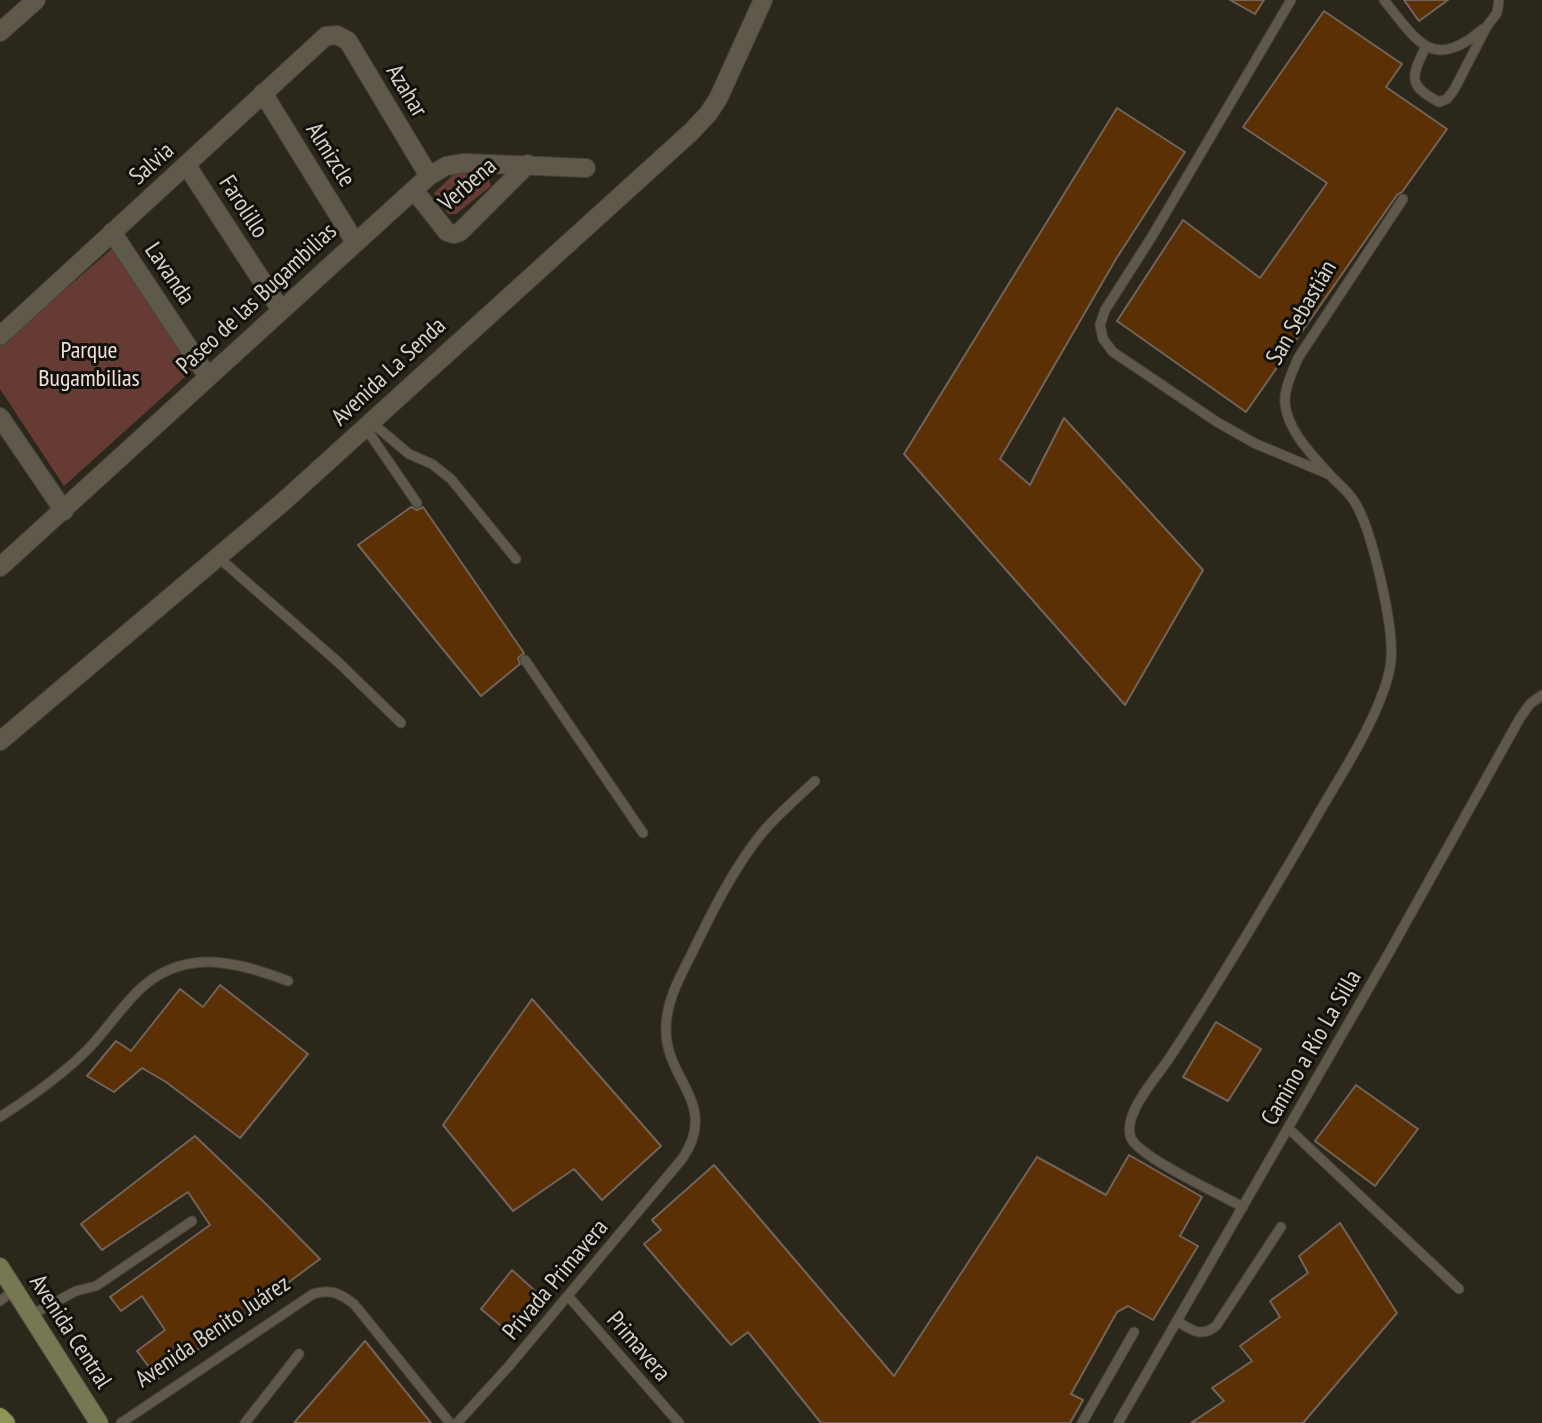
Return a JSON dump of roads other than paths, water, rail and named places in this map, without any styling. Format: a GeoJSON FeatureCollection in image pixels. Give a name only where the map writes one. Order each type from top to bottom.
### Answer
{"type":"FeatureCollection","features":[{"type":"Feature","properties":{"kind":"main road","name":"Avenida Central"},"geometry":{"type":"LineString","coordinates":[[0,1267],[99,1423]]}},
{"type":"Feature","properties":{"kind":"main road"},"geometry":{"type":"LineString","coordinates":[[0,1417],[6,1423]]}},
{"type":"Feature","properties":{"kind":"street"},"geometry":{"type":"LineString","coordinates":[[0,32],[36,0]]}},
{"type":"Feature","properties":{"kind":"street","name":"Avenida La Senda"},"geometry":{"type":"LineString","coordinates":[[0,741],[283,502],[691,132],[708,114],[726,83],[763,0]]}},
{"type":"Feature","properties":{"kind":"street","name":"Salvia"},"geometry":{"type":"LineString","coordinates":[[0,336],[326,36],[338,35]]}},
{"type":"Feature","properties":{"kind":"street","name":"Azahar"},"geometry":{"type":"LineString","coordinates":[[338,35],[348,41],[429,176]]}},
{"type":"Feature","properties":{"kind":"street","name":"Almizcle"},"geometry":{"type":"LineString","coordinates":[[263,93],[355,242]]}},
{"type":"Feature","properties":{"kind":"street","name":"Paseo de las Bugambilias"},"geometry":{"type":"LineString","coordinates":[[0,567],[429,176],[446,166],[465,163],[586,168]]}},
{"type":"Feature","properties":{"kind":"street","name":"Verbena"},"geometry":{"type":"LineString","coordinates":[[414,190],[447,232],[454,234],[460,232],[528,164]]}},
{"type":"Feature","properties":{"kind":"street","name":"Farolillo"},"geometry":{"type":"LineString","coordinates":[[187,166],[281,310]]}},
{"type":"Feature","properties":{"kind":"street","name":"Lavanda"},"geometry":{"type":"LineString","coordinates":[[112,232],[208,377]]}},
{"type":"Feature","properties":{"kind":"street"},"geometry":{"type":"LineString","coordinates":[[0,416],[64,511]]}},
{"type":"Feature","properties":{"kind":"lane"},"geometry":{"type":"LineString","coordinates":[[1291,0],[1152,238],[1105,310],[1100,325],[1103,339],[1113,352],[1217,422],[1254,443],[1329,474]]}},
{"type":"Feature","properties":{"kind":"lane"},"geometry":{"type":"LineString","coordinates":[[1384,0],[1409,31],[1436,51],[1453,50],[1468,42],[1487,26]]}},
{"type":"Feature","properties":{"kind":"lane"},"geometry":{"type":"LineString","coordinates":[[1426,46],[1414,78],[1416,87],[1439,102],[1447,99],[1454,90],[1487,26],[1497,13],[1499,0]]}},
{"type":"Feature","properties":{"kind":"lane","name":"San Sebastián"},"geometry":{"type":"LineString","coordinates":[[1243,1207],[1144,1154],[1130,1137],[1130,1120],[1292,858],[1367,729],[1378,705],[1391,662],[1392,638],[1386,604],[1365,522],[1354,500],[1302,442],[1290,422],[1285,403],[1289,381],[1298,358],[1403,199]]}},
{"type":"Feature","properties":{"kind":"lane"},"geometry":{"type":"LineString","coordinates":[[368,425],[417,503]]}},
{"type":"Feature","properties":{"kind":"lane"},"geometry":{"type":"LineString","coordinates":[[368,425],[409,454],[432,464],[452,479],[516,559]]}},
{"type":"Feature","properties":{"kind":"lane"},"geometry":{"type":"LineString","coordinates":[[218,556],[338,662],[401,723]]}},
{"type":"Feature","properties":{"kind":"lane"},"geometry":{"type":"LineString","coordinates":[[525,660],[643,833]]}},
{"type":"Feature","properties":{"kind":"lane","name":"Camino a Río La Silla"},"geometry":{"type":"LineString","coordinates":[[1118,1423],[1520,718],[1542,695]]}},
{"type":"Feature","properties":{"kind":"lane","name":"Privada Primavera"},"geometry":{"type":"LineString","coordinates":[[457,1423],[568,1296],[682,1159],[693,1140],[696,1116],[673,1058],[666,1032],[669,1003],[706,924],[750,848],[815,780]]}},
{"type":"Feature","properties":{"kind":"lane"},"geometry":{"type":"LineString","coordinates":[[0,1117],[51,1082],[88,1049],[136,992],[171,968],[199,961],[226,962],[251,967],[288,981]]}},
{"type":"Feature","properties":{"kind":"lane"},"geometry":{"type":"LineString","coordinates":[[1288,1128],[1459,1289]]}},
{"type":"Feature","properties":{"kind":"lane"},"geometry":{"type":"LineString","coordinates":[[31,1315],[76,1290],[96,1286],[192,1221]]}},
{"type":"Feature","properties":{"kind":"lane"},"geometry":{"type":"LineString","coordinates":[[1177,1321],[1199,1334],[1216,1326],[1280,1227]]}},
{"type":"Feature","properties":{"kind":"lane"},"geometry":{"type":"LineString","coordinates":[[0,1301],[15,1290]]}},
{"type":"Feature","properties":{"kind":"lane","name":"Avenida Benito Juárez"},"geometry":{"type":"LineString","coordinates":[[121,1423],[313,1294],[323,1290],[335,1292],[354,1304],[450,1423]]}},
{"type":"Feature","properties":{"kind":"lane","name":"Primavera"},"geometry":{"type":"LineString","coordinates":[[568,1296],[679,1423]]}},
{"type":"Feature","properties":{"kind":"lane"},"geometry":{"type":"LineString","coordinates":[[1082,1423],[1134,1332]]}},
{"type":"Feature","properties":{"kind":"lane"},"geometry":{"type":"LineString","coordinates":[[245,1423],[299,1354]]}},
{"type":"Feature","properties":{"kind":"park label","name":"Parque Bugambilias"},"geometry":{"type":"Point","coordinates":[89,365]}}]}
